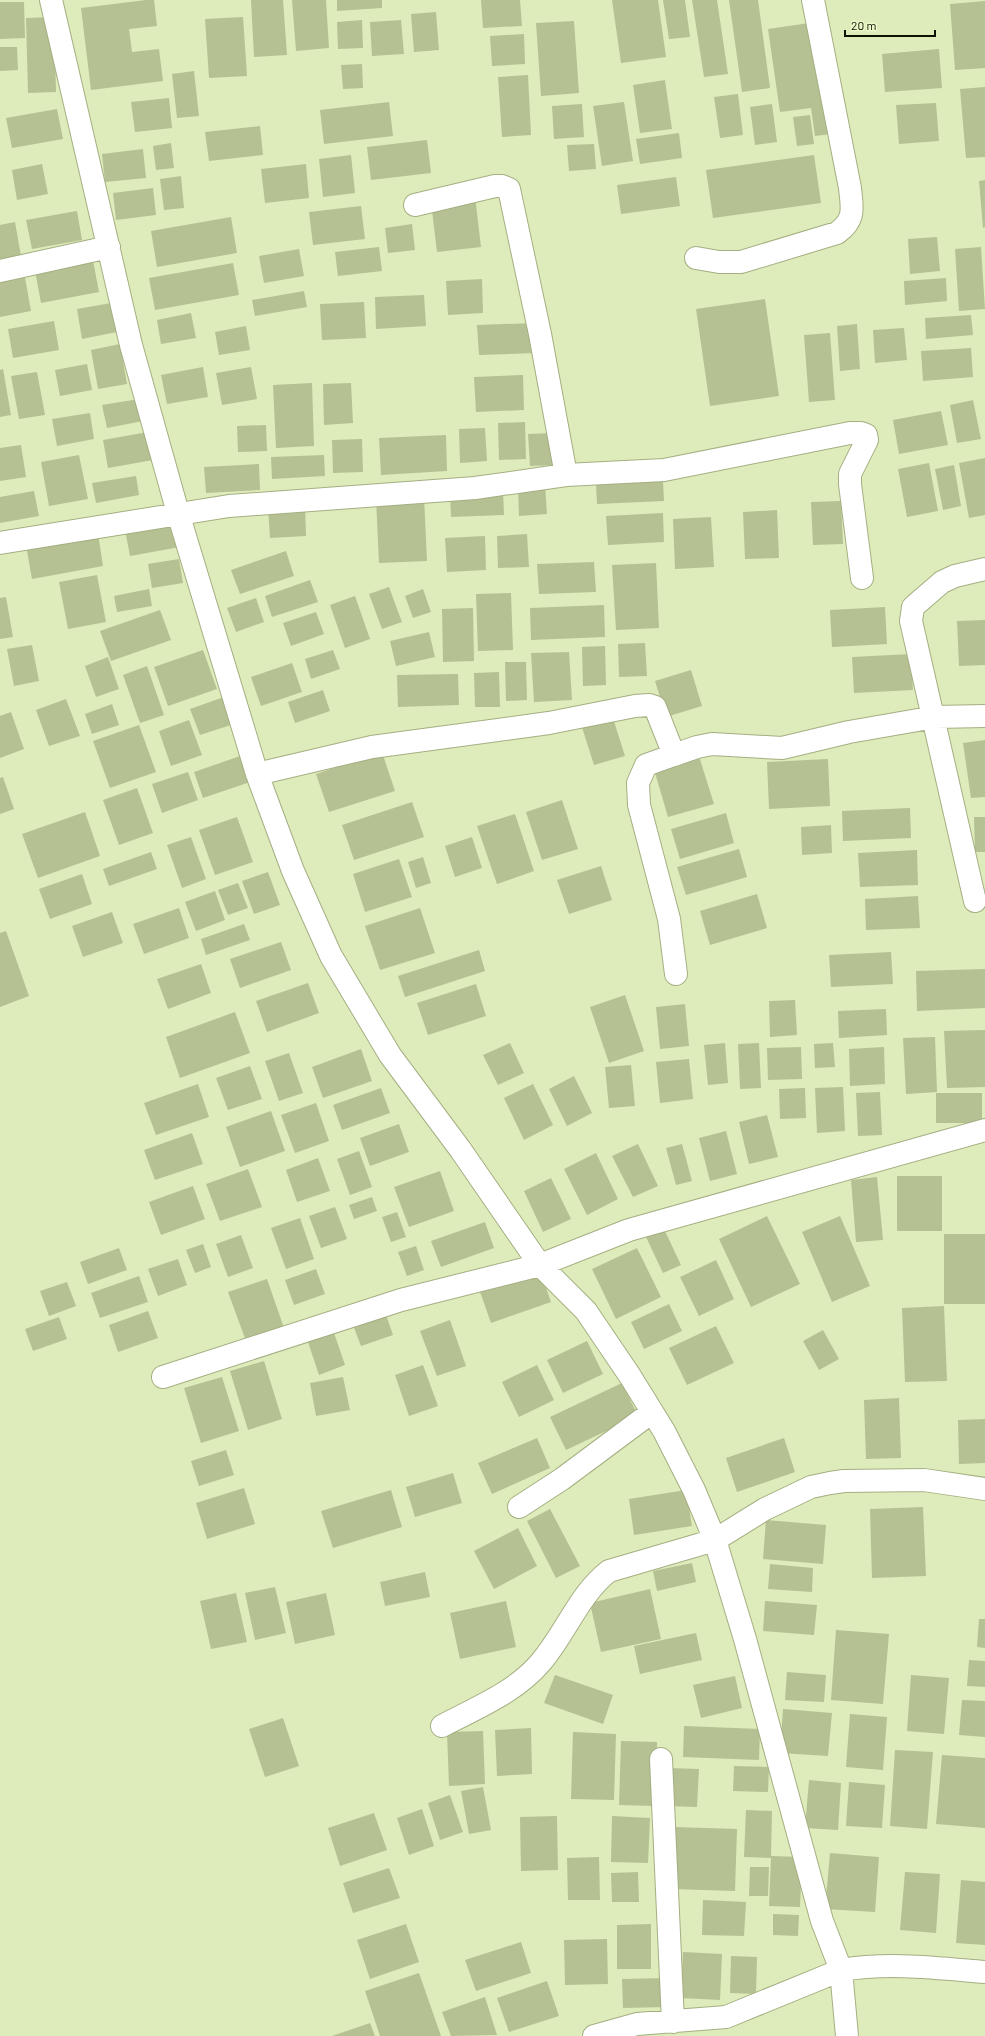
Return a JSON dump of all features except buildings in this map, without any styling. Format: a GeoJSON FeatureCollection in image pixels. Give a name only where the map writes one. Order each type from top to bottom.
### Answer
{"type":"FeatureCollection","features":[{"type":"Feature","properties":{"kind":"street"},"geometry":{"type":"LineString","coordinates":[[51,0],[131,345],[178,514],[257,774],[293,871],[331,956],[390,1055],[460,1149],[540,1265],[586,1311],[652,1412],[694,1490],[715,1540],[745,1638],[822,1921],[841,1970],[847,2036]]}},
{"type":"Feature","properties":{"kind":"street"},"geometry":{"type":"LineString","coordinates":[[696,258],[719,262],[741,262],[837,233],[845,227],[850,219],[852,209],[850,188],[813,0]]}},
{"type":"Feature","properties":{"kind":"street"},"geometry":{"type":"LineString","coordinates":[[415,205],[495,186],[502,186],[509,189],[540,334],[566,474]]}},
{"type":"Feature","properties":{"kind":"street"},"geometry":{"type":"LineString","coordinates":[[0,272],[109,246]]}},
{"type":"Feature","properties":{"kind":"street"},"geometry":{"type":"LineString","coordinates":[[0,543],[229,506],[475,488],[566,474],[664,470],[850,433],[861,433],[866,435],[867,440],[850,474],[850,484],[862,578]]}},
{"type":"Feature","properties":{"kind":"street"},"geometry":{"type":"LineString","coordinates":[[976,901],[935,717],[911,621],[913,607],[942,582],[955,576],[985,569]]}},
{"type":"Feature","properties":{"kind":"street"},"geometry":{"type":"LineString","coordinates":[[257,774],[372,747],[549,722],[649,704],[655,707],[674,755]]}},
{"type":"Feature","properties":{"kind":"street"},"geometry":{"type":"LineString","coordinates":[[676,974],[669,919],[639,805],[638,783],[646,765],[697,747],[712,744],[782,748],[849,732],[935,717],[985,716]]}},
{"type":"Feature","properties":{"kind":"street"},"geometry":{"type":"LineString","coordinates":[[163,1377],[394,1302],[540,1265],[629,1230],[985,1130]]}},
{"type":"Feature","properties":{"kind":"street"},"geometry":{"type":"LineString","coordinates":[[518,1507],[562,1479],[652,1412]]}},
{"type":"Feature","properties":{"kind":"street"},"geometry":{"type":"LineString","coordinates":[[442,1726],[516,1686],[541,1662],[564,1632],[593,1586],[609,1571],[715,1540],[765,1509],[811,1487],[844,1481],[924,1480],[985,1489]]}},
{"type":"Feature","properties":{"kind":"street"},"geometry":{"type":"LineString","coordinates":[[661,1759],[673,2022]]}},
{"type":"Feature","properties":{"kind":"street"},"geometry":{"type":"LineString","coordinates":[[594,2036],[637,2024],[726,2017],[841,1970],[860,1967],[916,1967],[985,1972]]}}]}
